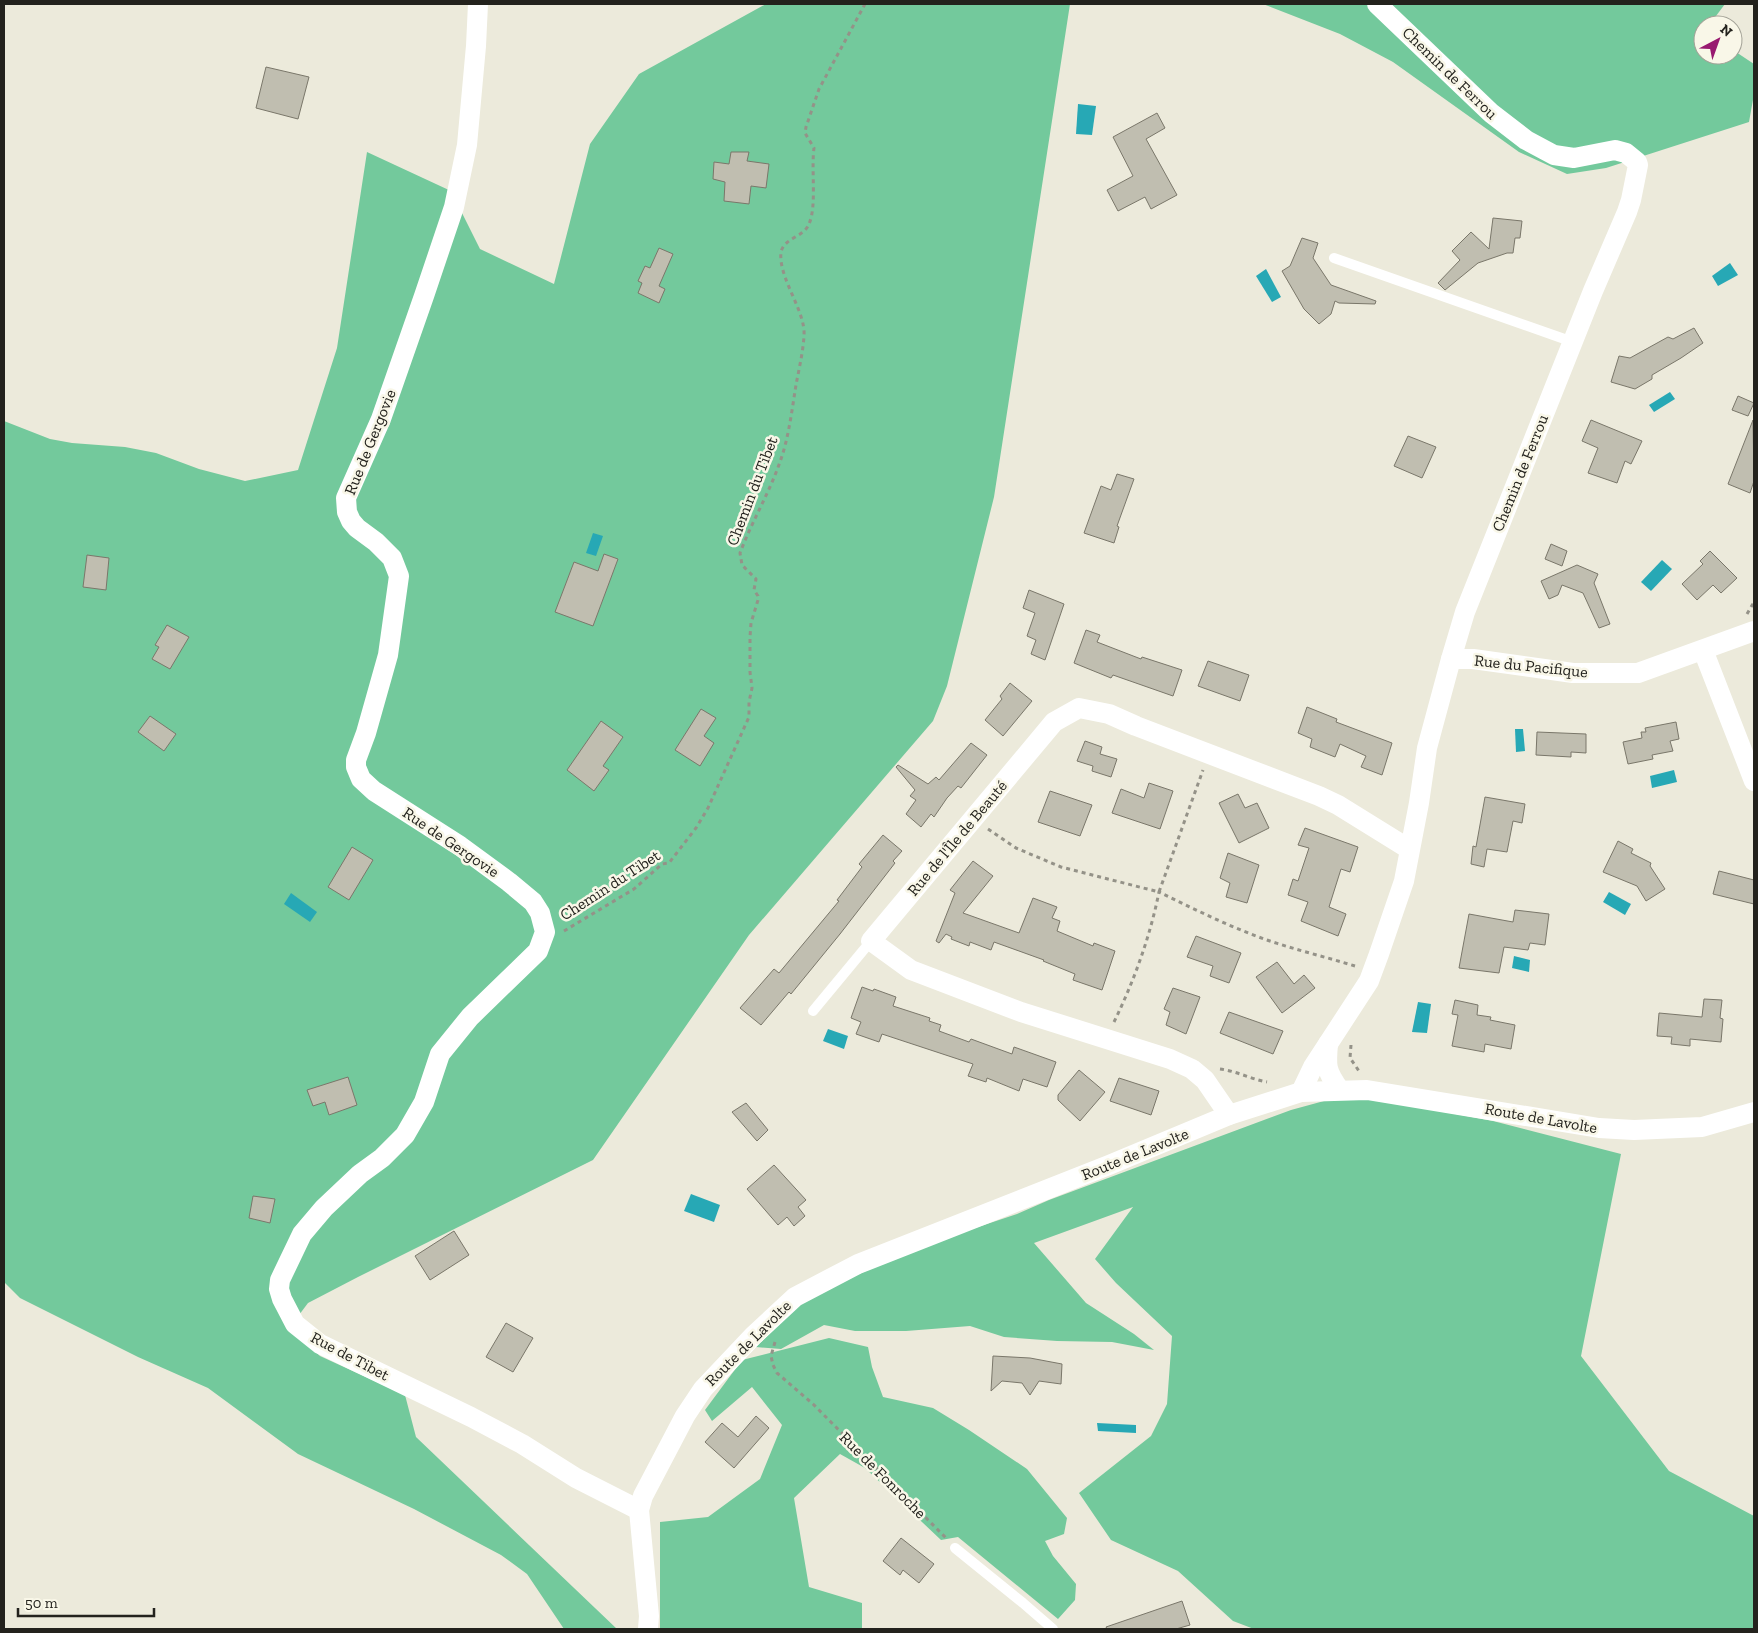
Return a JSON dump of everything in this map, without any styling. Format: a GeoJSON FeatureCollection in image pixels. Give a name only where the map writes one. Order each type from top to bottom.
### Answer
{"type":"FeatureCollection","features":[{"type":"Feature","properties":{"kind":"street","name":"Rue de Gergovie"},"geometry":{"type":"LineString","coordinates":[[478,4],[467,145],[454,207],[380,419],[346,498],[347,512],[351,520],[357,528],[376,542],[392,558],[399,576],[388,655],[366,733],[356,760],[356,767],[361,779],[374,791],[481,860],[533,902],[540,913],[545,932],[538,952]]}},
{"type":"Feature","properties":{"kind":"street","name":"Chemin de Ferrou"},"geometry":{"type":"LineString","coordinates":[[1301,1092],[1310,1071],[1369,981],[1363,969],[1404,881],[1427,748],[1465,612],[1627,212],[1631,200],[1637,162],[1626,153],[1615,150],[1574,158],[1554,156],[1526,140],[1491,113],[1377,4]]}},
{"type":"Feature","properties":{"kind":"street","name":"Rue du Pacifique"},"geometry":{"type":"LineString","coordinates":[[1451,659],[1473,659],[1573,673],[1638,673],[1702,650],[1752,627]]}},
{"type":"Feature","properties":{"kind":"street"},"geometry":{"type":"LineString","coordinates":[[1702,650],[1754,781]]}},
{"type":"Feature","properties":{"kind":"street","name":"Rue de l'Île de Beauté"},"geometry":{"type":"LineString","coordinates":[[872,941],[1054,722],[1079,708],[1109,714],[1338,804],[1409,850]]}},
{"type":"Feature","properties":{"kind":"street"},"geometry":{"type":"LineString","coordinates":[[872,941],[911,970],[1021,1012],[1170,1058],[1192,1069],[1205,1080],[1229,1115]]}},
{"type":"Feature","properties":{"kind":"street","name":"Rue de Tibet"},"geometry":{"type":"LineString","coordinates":[[538,952],[470,1017],[440,1054],[424,1102],[405,1135],[382,1158],[360,1174],[324,1208],[302,1234],[283,1270],[279,1289],[295,1324],[320,1344],[480,1421],[522,1444],[576,1478],[639,1510]]}},
{"type":"Feature","properties":{"kind":"street"},"geometry":{"type":"LineString","coordinates":[[1328,1044],[1326,1060],[1329,1075],[1339,1090]]}},
{"type":"Feature","properties":{"kind":"street","name":"Route de Lavolte"},"geometry":{"type":"LineString","coordinates":[[639,1510],[643,1496],[685,1416],[703,1389],[752,1336],[794,1297],[858,1264],[1110,1165],[1229,1115],[1301,1092],[1339,1090],[1367,1090],[1599,1128],[1634,1130],[1702,1127],[1754,1112]]}},
{"type":"Feature","properties":{"kind":"street"},"geometry":{"type":"LineString","coordinates":[[639,1510],[649,1616],[648,1629]]}},
{"type":"Feature","properties":{"kind":"lane"},"geometry":{"type":"LineString","coordinates":[[1334,258],[1573,342]]}},
{"type":"Feature","properties":{"kind":"lane"},"geometry":{"type":"LineString","coordinates":[[812,1011],[872,941]]}},
{"type":"Feature","properties":{"kind":"lane"},"geometry":{"type":"LineString","coordinates":[[955,1548],[1023,1602],[1053,1629]]}},
{"type":"Feature","properties":{"kind":"path","name":"Chemin du Tibet"},"geometry":{"type":"LineString","coordinates":[[561,933],[634,889],[662,864],[668,863],[680,850],[696,828],[716,792],[749,717],[749,702],[752,688],[750,672],[751,630],[758,596],[754,590],[756,579],[742,564],[740,553],[782,459],[791,418],[804,338],[802,323],[781,264],[782,252],[783,247],[788,241],[804,232],[809,224],[812,211],[814,148],[805,133],[806,127],[819,89],[865,4]]}},
{"type":"Feature","properties":{"kind":"path"},"geometry":{"type":"LineString","coordinates":[[1752,627],[1754,602]]}},
{"type":"Feature","properties":{"kind":"path"},"geometry":{"type":"LineString","coordinates":[[1106,1038],[1128,992],[1153,920],[1159,892],[1208,753]]}},
{"type":"Feature","properties":{"kind":"path"},"geometry":{"type":"LineString","coordinates":[[973,819],[1016,848],[1061,868],[1159,892],[1265,939],[1363,969]]}},
{"type":"Feature","properties":{"kind":"path"},"geometry":{"type":"LineString","coordinates":[[1358,957],[1363,969]]}},
{"type":"Feature","properties":{"kind":"path"},"geometry":{"type":"LineString","coordinates":[[1350,973],[1363,969]]}},
{"type":"Feature","properties":{"kind":"path"},"geometry":{"type":"LineString","coordinates":[[1355,1037],[1351,1045],[1350,1058],[1361,1074]]}},
{"type":"Feature","properties":{"kind":"path"},"geometry":{"type":"LineString","coordinates":[[1199,1076],[1212,1069],[1228,1070],[1253,1079],[1276,1084]]}},
{"type":"Feature","properties":{"kind":"path","name":"Rue de Fonroche"},"geometry":{"type":"LineString","coordinates":[[776,1338],[771,1356],[772,1365],[777,1373],[813,1404],[955,1548]]}},
{"type":"Feature","properties":{"kind":"green space"},"geometry":{"type":"Polygon","coordinates":[[[766,4],[1070,4],[994,497],[947,686],[933,721],[749,935],[593,1160],[308,1303],[290,1327],[320,1356],[405,1395],[416,1437],[617,1629],[564,1629],[527,1574],[501,1555],[414,1509],[298,1454],[208,1388],[138,1357],[20,1298],[4,1282],[4,421],[50,439],[72,443],[125,447],[156,453],[199,469],[245,481],[298,470],[337,348],[367,152],[451,191],[480,249],[554,284],[590,144],[639,74],[766,4]]]}},
{"type":"Feature","properties":{"kind":"green space"},"geometry":{"type":"Polygon","coordinates":[[[1263,4],[1725,4],[1717,15],[1693,15],[1693,65],[1743,65],[1743,57],[1754,64],[1754,94],[1749,122],[1606,168],[1567,174],[1519,152],[1393,62],[1340,34],[1263,4]]]}},
{"type":"Feature","properties":{"kind":"green space"},"geometry":{"type":"Polygon","coordinates":[[[1335,1098],[1381,1100],[1493,1121],[1621,1154],[1581,1356],[1669,1471],[1754,1516],[1754,1629],[1254,1629],[1233,1621],[1178,1571],[1111,1540],[1079,1493],[1151,1436],[1167,1404],[1172,1336],[1116,1283],[1095,1259],[1133,1207],[1034,1243],[1086,1303],[1134,1334],[1154,1350],[1112,1342],[1057,1341],[1004,1337],[970,1326],[906,1331],[855,1331],[824,1325],[781,1349],[756,1347],[807,1297],[927,1244],[1017,1214],[1049,1200],[1291,1110],[1335,1098]]]}},
{"type":"Feature","properties":{"kind":"green space"},"geometry":{"type":"Polygon","coordinates":[[[829,1338],[868,1347],[872,1367],[883,1397],[933,1408],[969,1430],[1027,1469],[1067,1518],[1064,1534],[1045,1541],[1053,1556],[1076,1584],[1075,1600],[1058,1619],[958,1537],[941,1540],[865,1468],[840,1454],[794,1498],[809,1587],[862,1603],[862,1629],[660,1629],[660,1522],[708,1517],[760,1479],[782,1425],[752,1387],[712,1421],[705,1410],[742,1360],[829,1338]]]}},
{"type":"Feature","properties":{"kind":"water"},"geometry":{"type":"Polygon","coordinates":[[[1078,104],[1096,106],[1092,135],[1076,134],[1078,104]]]}},
{"type":"Feature","properties":{"kind":"water"},"geometry":{"type":"Polygon","coordinates":[[[1730,263],[1738,275],[1718,286],[1712,276],[1730,263]]]}},
{"type":"Feature","properties":{"kind":"water"},"geometry":{"type":"Polygon","coordinates":[[[1266,269],[1281,297],[1272,302],[1256,276],[1266,269]]]}},
{"type":"Feature","properties":{"kind":"water"},"geometry":{"type":"Polygon","coordinates":[[[1670,392],[1675,399],[1654,412],[1649,405],[1670,392]]]}},
{"type":"Feature","properties":{"kind":"water"},"geometry":{"type":"Polygon","coordinates":[[[593,533],[603,536],[596,556],[586,553],[593,533]]]}},
{"type":"Feature","properties":{"kind":"water"},"geometry":{"type":"Polygon","coordinates":[[[1662,560],[1672,569],[1651,591],[1641,582],[1662,560]]]}},
{"type":"Feature","properties":{"kind":"water"},"geometry":{"type":"Polygon","coordinates":[[[1515,729],[1523,729],[1525,751],[1516,752],[1515,729]]]}},
{"type":"Feature","properties":{"kind":"water"},"geometry":{"type":"Polygon","coordinates":[[[1674,770],[1677,782],[1652,788],[1650,776],[1674,770]]]}},
{"type":"Feature","properties":{"kind":"water"},"geometry":{"type":"Polygon","coordinates":[[[1609,892],[1631,904],[1625,915],[1603,902],[1609,892]]]}},
{"type":"Feature","properties":{"kind":"water"},"geometry":{"type":"Polygon","coordinates":[[[291,893],[317,912],[310,922],[284,904],[291,893]]]}},
{"type":"Feature","properties":{"kind":"water"},"geometry":{"type":"Polygon","coordinates":[[[1514,956],[1530,960],[1529,972],[1512,968],[1514,956]]]}},
{"type":"Feature","properties":{"kind":"water"},"geometry":{"type":"Polygon","coordinates":[[[1418,1002],[1431,1004],[1427,1033],[1412,1032],[1418,1002]]]}},
{"type":"Feature","properties":{"kind":"water"},"geometry":{"type":"Polygon","coordinates":[[[828,1029],[848,1036],[844,1049],[823,1041],[828,1029]]]}},
{"type":"Feature","properties":{"kind":"water"},"geometry":{"type":"Polygon","coordinates":[[[691,1194],[720,1205],[714,1222],[684,1211],[691,1194]]]}},
{"type":"Feature","properties":{"kind":"water"},"geometry":{"type":"Polygon","coordinates":[[[1097,1423],[1136,1425],[1136,1433],[1098,1431],[1097,1423]]]}},
{"type":"Feature","properties":{"kind":"building"},"geometry":{"type":"Polygon","coordinates":[[[266,67],[309,77],[298,119],[256,108],[266,67]]]}},
{"type":"Feature","properties":{"kind":"building"},"geometry":{"type":"Polygon","coordinates":[[[1157,113],[1165,128],[1146,139],[1177,195],[1151,209],[1145,197],[1118,211],[1107,190],[1133,176],[1113,137],[1157,113]]]}},
{"type":"Feature","properties":{"kind":"building"},"geometry":{"type":"Polygon","coordinates":[[[731,152],[749,152],[747,161],[769,164],[766,188],[751,186],[749,204],[724,201],[725,182],[713,179],[714,162],[729,164],[731,152]]]}},
{"type":"Feature","properties":{"kind":"building"},"geometry":{"type":"Polygon","coordinates":[[[1493,218],[1522,221],[1520,238],[1515,238],[1513,253],[1507,253],[1478,263],[1445,290],[1438,283],[1460,260],[1452,251],[1471,232],[1489,249],[1493,218]]]}},
{"type":"Feature","properties":{"kind":"building"},"geometry":{"type":"Polygon","coordinates":[[[1302,238],[1318,243],[1313,258],[1331,285],[1376,301],[1375,304],[1339,303],[1335,301],[1331,314],[1319,324],[1304,309],[1282,271],[1290,266],[1302,238]]]}},
{"type":"Feature","properties":{"kind":"building"},"geometry":{"type":"Polygon","coordinates":[[[659,248],[673,254],[659,286],[665,289],[659,303],[638,293],[642,283],[638,281],[645,266],[650,268],[659,248]]]}},
{"type":"Feature","properties":{"kind":"building"},"geometry":{"type":"Polygon","coordinates":[[[1694,328],[1703,343],[1652,375],[1652,379],[1635,389],[1611,382],[1619,356],[1630,358],[1668,337],[1673,339],[1694,328]]]}},
{"type":"Feature","properties":{"kind":"building"},"geometry":{"type":"Polygon","coordinates":[[[1738,396],[1754,403],[1748,416],[1732,410],[1738,396]]]}},
{"type":"Feature","properties":{"kind":"building"},"geometry":{"type":"Polygon","coordinates":[[[1591,420],[1642,441],[1631,464],[1625,461],[1617,483],[1588,473],[1598,448],[1582,441],[1591,420]]]}},
{"type":"Feature","properties":{"kind":"building"},"geometry":{"type":"Polygon","coordinates":[[[1753,420],[1754,481],[1750,493],[1728,484],[1753,420]]]}},
{"type":"Feature","properties":{"kind":"building"},"geometry":{"type":"Polygon","coordinates":[[[1408,436],[1436,447],[1422,478],[1394,466],[1408,436]]]}},
{"type":"Feature","properties":{"kind":"building"},"geometry":{"type":"Polygon","coordinates":[[[1117,474],[1134,479],[1117,526],[1119,527],[1114,543],[1084,533],[1101,486],[1111,490],[1117,474]]]}},
{"type":"Feature","properties":{"kind":"building"},"geometry":{"type":"Polygon","coordinates":[[[1551,544],[1567,551],[1562,566],[1545,559],[1551,544]]]}},
{"type":"Feature","properties":{"kind":"building"},"geometry":{"type":"Polygon","coordinates":[[[1710,551],[1737,578],[1721,593],[1713,585],[1697,600],[1682,584],[1703,564],[1700,561],[1710,551]]]}},
{"type":"Feature","properties":{"kind":"building"},"geometry":{"type":"Polygon","coordinates":[[[604,554],[618,559],[593,626],[555,612],[574,562],[598,571],[604,554]]]}},
{"type":"Feature","properties":{"kind":"building"},"geometry":{"type":"Polygon","coordinates":[[[87,555],[109,558],[106,590],[83,587],[87,555]]]}},
{"type":"Feature","properties":{"kind":"building"},"geometry":{"type":"Polygon","coordinates":[[[1577,565],[1598,574],[1594,583],[1610,624],[1599,628],[1583,593],[1562,585],[1558,595],[1549,599],[1541,581],[1577,565]]]}},
{"type":"Feature","properties":{"kind":"building"},"geometry":{"type":"Polygon","coordinates":[[[1029,590],[1064,604],[1045,660],[1031,654],[1036,640],[1027,636],[1035,613],[1023,608],[1029,590]]]}},
{"type":"Feature","properties":{"kind":"building"},"geometry":{"type":"Polygon","coordinates":[[[167,625],[189,637],[170,669],[152,659],[159,647],[155,645],[167,625]]]}},
{"type":"Feature","properties":{"kind":"building"},"geometry":{"type":"Polygon","coordinates":[[[1086,630],[1100,635],[1097,642],[1141,659],[1142,657],[1182,670],[1173,696],[1113,675],[1111,678],[1074,663],[1086,630]]]}},
{"type":"Feature","properties":{"kind":"building"},"geometry":{"type":"Polygon","coordinates":[[[1208,661],[1249,675],[1240,701],[1198,686],[1208,661]]]}},
{"type":"Feature","properties":{"kind":"building"},"geometry":{"type":"Polygon","coordinates":[[[1010,683],[1032,701],[1003,736],[985,720],[1002,699],[1000,696],[1010,683]]]}},
{"type":"Feature","properties":{"kind":"building"},"geometry":{"type":"Polygon","coordinates":[[[1307,707],[1337,719],[1336,722],[1392,743],[1382,775],[1361,767],[1366,756],[1340,744],[1335,757],[1310,747],[1312,739],[1298,733],[1307,707]]]}},
{"type":"Feature","properties":{"kind":"building"},"geometry":{"type":"Polygon","coordinates":[[[701,709],[716,718],[704,736],[714,743],[700,766],[675,750],[701,709]]]}},
{"type":"Feature","properties":{"kind":"building"},"geometry":{"type":"Polygon","coordinates":[[[150,716],[176,734],[164,751],[138,732],[150,716]]]}},
{"type":"Feature","properties":{"kind":"building"},"geometry":{"type":"Polygon","coordinates":[[[601,721],[623,737],[603,766],[609,770],[594,791],[567,770],[601,721]]]}},
{"type":"Feature","properties":{"kind":"building"},"geometry":{"type":"Polygon","coordinates":[[[1676,722],[1679,739],[1670,741],[1673,751],[1652,755],[1653,759],[1628,764],[1623,742],[1642,738],[1641,732],[1646,732],[1645,728],[1676,722]]]}},
{"type":"Feature","properties":{"kind":"building"},"geometry":{"type":"Polygon","coordinates":[[[1537,732],[1586,734],[1586,753],[1571,752],[1571,757],[1536,755],[1537,732]]]}},
{"type":"Feature","properties":{"kind":"building"},"geometry":{"type":"Polygon","coordinates":[[[1085,741],[1102,747],[1100,754],[1117,759],[1111,777],[1092,771],[1093,766],[1077,761],[1085,741]]]}},
{"type":"Feature","properties":{"kind":"building"},"geometry":{"type":"Polygon","coordinates":[[[971,743],[987,755],[961,788],[958,786],[934,817],[931,814],[921,827],[906,814],[916,800],[910,796],[915,790],[896,767],[898,765],[928,784],[936,777],[939,780],[971,743]]]}},
{"type":"Feature","properties":{"kind":"building"},"geometry":{"type":"Polygon","coordinates":[[[1149,783],[1173,791],[1160,829],[1112,813],[1121,789],[1144,798],[1149,783]]]}},
{"type":"Feature","properties":{"kind":"building"},"geometry":{"type":"Polygon","coordinates":[[[1050,791],[1092,805],[1080,836],[1038,822],[1050,791]]]}},
{"type":"Feature","properties":{"kind":"building"},"geometry":{"type":"Polygon","coordinates":[[[1238,794],[1245,808],[1257,803],[1269,828],[1239,843],[1219,803],[1238,794]]]}},
{"type":"Feature","properties":{"kind":"building"},"geometry":{"type":"Polygon","coordinates":[[[1485,797],[1525,804],[1522,823],[1513,821],[1507,852],[1487,849],[1484,867],[1471,864],[1473,846],[1476,847],[1485,797]]]}},
{"type":"Feature","properties":{"kind":"building"},"geometry":{"type":"Polygon","coordinates":[[[1305,828],[1358,847],[1350,872],[1341,869],[1329,907],[1346,914],[1338,936],[1301,921],[1308,902],[1288,895],[1293,879],[1298,881],[1309,848],[1298,845],[1305,828]]]}},
{"type":"Feature","properties":{"kind":"building"},"geometry":{"type":"Polygon","coordinates":[[[883,835],[902,851],[893,861],[895,863],[791,994],[789,992],[761,1025],[740,1008],[774,969],[779,973],[839,901],[837,900],[862,867],[859,864],[883,835]]]}},
{"type":"Feature","properties":{"kind":"building"},"geometry":{"type":"Polygon","coordinates":[[[1618,841],[1633,849],[1631,853],[1651,863],[1650,866],[1665,889],[1646,901],[1637,886],[1603,872],[1618,841]]]}},
{"type":"Feature","properties":{"kind":"building"},"geometry":{"type":"Polygon","coordinates":[[[352,847],[373,860],[349,900],[328,887],[352,847]]]}},
{"type":"Feature","properties":{"kind":"building"},"geometry":{"type":"Polygon","coordinates":[[[1228,853],[1259,865],[1247,903],[1226,897],[1230,883],[1220,878],[1228,853]]]}},
{"type":"Feature","properties":{"kind":"building"},"geometry":{"type":"Polygon","coordinates":[[[973,861],[993,876],[963,913],[1019,933],[1033,898],[1057,907],[1052,918],[1060,921],[1057,931],[1093,946],[1094,943],[1115,951],[1102,990],[1073,980],[1075,974],[1044,960],[994,942],[991,950],[970,942],[969,946],[951,939],[952,937],[946,934],[939,943],[936,941],[955,893],[950,890],[973,861]]]}},
{"type":"Feature","properties":{"kind":"building"},"geometry":{"type":"Polygon","coordinates":[[[1719,871],[1754,880],[1754,904],[1713,894],[1719,871]]]}},
{"type":"Feature","properties":{"kind":"building"},"geometry":{"type":"Polygon","coordinates":[[[1515,910],[1549,914],[1545,945],[1530,943],[1528,950],[1504,947],[1499,973],[1459,968],[1469,914],[1513,922],[1515,910]]]}},
{"type":"Feature","properties":{"kind":"building"},"geometry":{"type":"Polygon","coordinates":[[[1196,936],[1241,953],[1229,983],[1210,976],[1213,966],[1187,957],[1196,936]]]}},
{"type":"Feature","properties":{"kind":"building"},"geometry":{"type":"Polygon","coordinates":[[[1277,962],[1294,984],[1304,975],[1315,988],[1282,1013],[1256,977],[1277,962]]]}},
{"type":"Feature","properties":{"kind":"building"},"geometry":{"type":"Polygon","coordinates":[[[862,987],[896,997],[893,1006],[930,1018],[929,1021],[941,1025],[939,1031],[969,1042],[971,1039],[1012,1054],[1014,1047],[1056,1062],[1047,1087],[1023,1079],[1019,1091],[987,1078],[986,1082],[968,1076],[973,1064],[882,1034],[879,1042],[856,1034],[861,1022],[851,1018],[862,987]]]}},
{"type":"Feature","properties":{"kind":"building"},"geometry":{"type":"Polygon","coordinates":[[[1173,988],[1200,997],[1186,1034],[1166,1025],[1170,1012],[1164,1009],[1173,988]]]}},
{"type":"Feature","properties":{"kind":"building"},"geometry":{"type":"Polygon","coordinates":[[[1704,999],[1722,1000],[1720,1018],[1723,1019],[1721,1042],[1690,1039],[1690,1046],[1671,1044],[1672,1037],[1657,1036],[1659,1013],[1702,1017],[1704,999]]]}},
{"type":"Feature","properties":{"kind":"building"},"geometry":{"type":"Polygon","coordinates":[[[1455,1000],[1478,1005],[1477,1015],[1491,1017],[1490,1020],[1515,1025],[1511,1049],[1485,1044],[1484,1052],[1452,1046],[1458,1015],[1452,1014],[1455,1000]]]}},
{"type":"Feature","properties":{"kind":"building"},"geometry":{"type":"Polygon","coordinates":[[[1229,1012],[1283,1031],[1273,1054],[1220,1033],[1229,1012]]]}},
{"type":"Feature","properties":{"kind":"building"},"geometry":{"type":"Polygon","coordinates":[[[1079,1070],[1105,1092],[1080,1121],[1058,1100],[1058,1095],[1079,1070]]]}},
{"type":"Feature","properties":{"kind":"building"},"geometry":{"type":"Polygon","coordinates":[[[348,1077],[357,1105],[329,1115],[325,1102],[313,1106],[307,1090],[348,1077]]]}},
{"type":"Feature","properties":{"kind":"building"},"geometry":{"type":"Polygon","coordinates":[[[1119,1078],[1159,1091],[1151,1115],[1110,1101],[1119,1078]]]}},
{"type":"Feature","properties":{"kind":"building"},"geometry":{"type":"Polygon","coordinates":[[[746,1103],[768,1130],[757,1141],[732,1112],[746,1103]]]}},
{"type":"Feature","properties":{"kind":"building"},"geometry":{"type":"Polygon","coordinates":[[[774,1165],[806,1200],[798,1207],[805,1216],[794,1226],[787,1217],[778,1225],[747,1189],[774,1165]]]}},
{"type":"Feature","properties":{"kind":"building"},"geometry":{"type":"Polygon","coordinates":[[[253,1196],[275,1199],[270,1223],[249,1218],[253,1196]]]}},
{"type":"Feature","properties":{"kind":"building"},"geometry":{"type":"Polygon","coordinates":[[[454,1231],[469,1255],[430,1280],[415,1256],[454,1231]]]}},
{"type":"Feature","properties":{"kind":"building"},"geometry":{"type":"Polygon","coordinates":[[[506,1323],[533,1338],[513,1372],[486,1357],[506,1323]]]}},
{"type":"Feature","properties":{"kind":"building"},"geometry":{"type":"Polygon","coordinates":[[[993,1356],[1030,1358],[1062,1364],[1061,1384],[1039,1381],[1030,1395],[1022,1383],[1002,1381],[991,1391],[993,1356]]]}},
{"type":"Feature","properties":{"kind":"building"},"geometry":{"type":"Polygon","coordinates":[[[756,1416],[769,1428],[734,1468],[705,1442],[722,1423],[738,1437],[756,1416]]]}},
{"type":"Feature","properties":{"kind":"building"},"geometry":{"type":"Polygon","coordinates":[[[901,1538],[934,1564],[919,1583],[903,1570],[900,1575],[883,1561],[901,1538]]]}},
{"type":"Feature","properties":{"kind":"building"},"geometry":{"type":"Polygon","coordinates":[[[1182,1601],[1190,1625],[1176,1629],[1107,1629],[1106,1627],[1182,1601]]]}}]}
